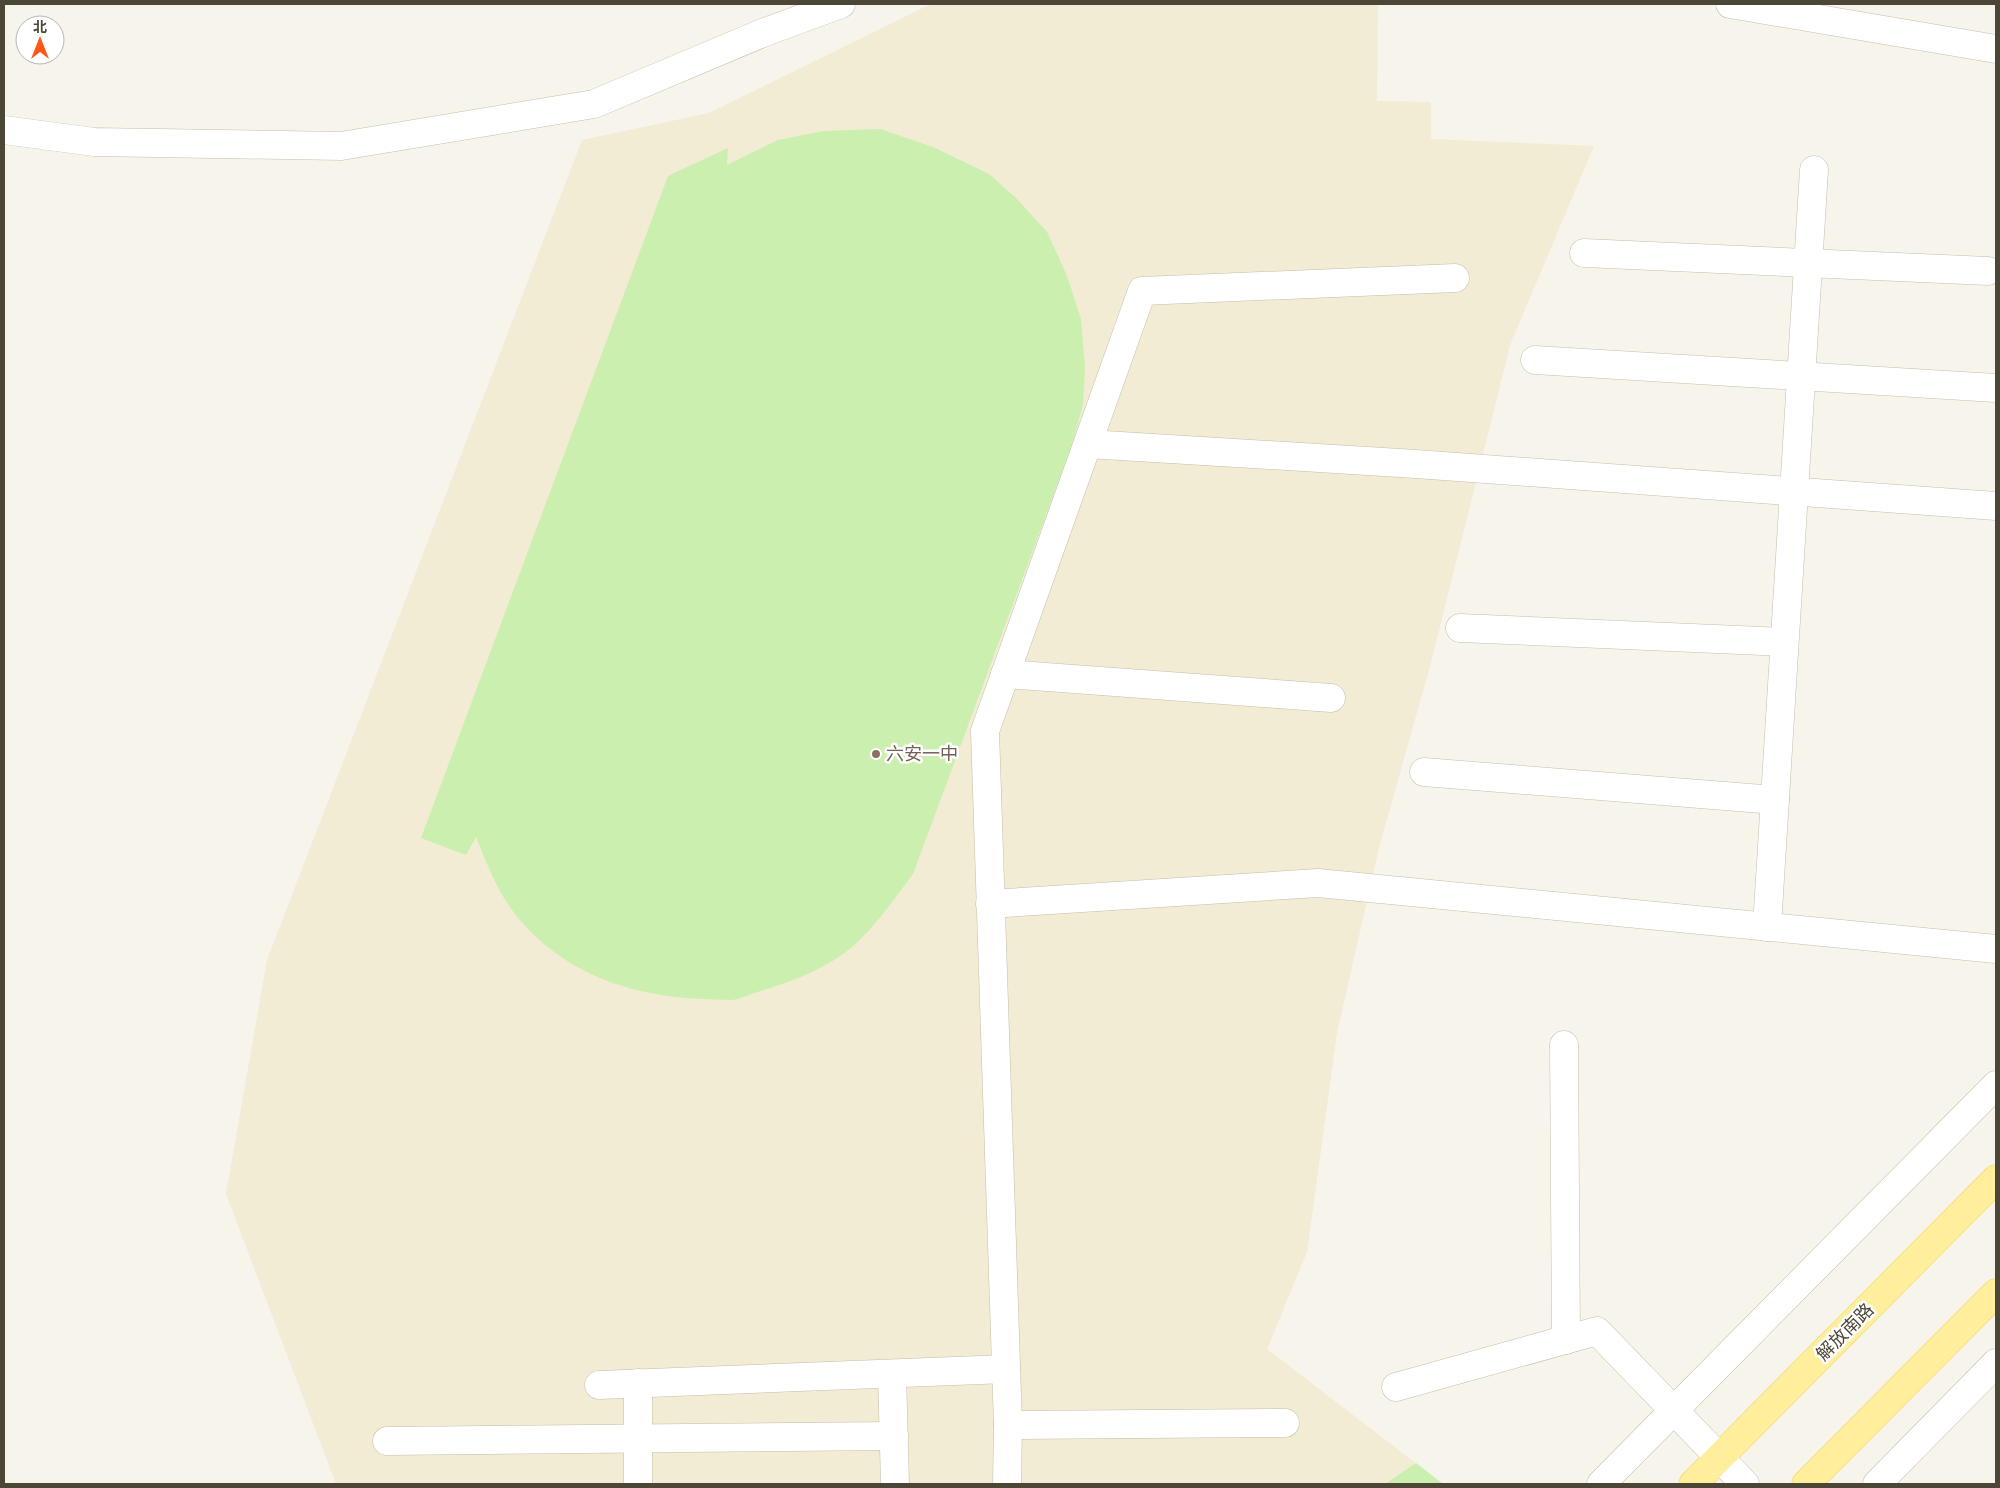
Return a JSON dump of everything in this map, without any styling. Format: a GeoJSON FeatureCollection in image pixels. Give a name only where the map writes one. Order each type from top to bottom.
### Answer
{"type":"FeatureCollection","features":[{"type":"Feature","properties":{"kind":"main road","name":"解放南路"},"geometry":{"type":"LineString","coordinates":[[1693,1484],[1996,1179]]}},
{"type":"Feature","properties":{"kind":"main road"},"geometry":{"type":"LineString","coordinates":[[1806,1484],[1996,1293]]}},
{"type":"Feature","properties":{"kind":"street"},"geometry":{"type":"LineString","coordinates":[[4,130],[94,142],[341,146],[594,104],[765,32],[841,4]]}},
{"type":"Feature","properties":{"kind":"street"},"geometry":{"type":"LineString","coordinates":[[1730,4],[1996,49]]}},
{"type":"Feature","properties":{"kind":"street"},"geometry":{"type":"LineString","coordinates":[[1767,927],[1814,170]]}},
{"type":"Feature","properties":{"kind":"street"},"geometry":{"type":"LineString","coordinates":[[1584,253],[1988,271]]}},
{"type":"Feature","properties":{"kind":"street"},"geometry":{"type":"LineString","coordinates":[[1007,1484],[1008,1426],[984,731],[1142,291],[1455,278]]}},
{"type":"Feature","properties":{"kind":"street"},"geometry":{"type":"LineString","coordinates":[[1535,360],[1996,388]]}},
{"type":"Feature","properties":{"kind":"street"},"geometry":{"type":"LineString","coordinates":[[1088,444],[1416,464],[1996,506]]}},
{"type":"Feature","properties":{"kind":"street"},"geometry":{"type":"LineString","coordinates":[[1460,628],[1784,642]]}},
{"type":"Feature","properties":{"kind":"street"},"geometry":{"type":"LineString","coordinates":[[1005,674],[1331,698]]}},
{"type":"Feature","properties":{"kind":"street"},"geometry":{"type":"LineString","coordinates":[[1424,772],[1775,800]]}},
{"type":"Feature","properties":{"kind":"street"},"geometry":{"type":"LineString","coordinates":[[990,904],[1318,883],[1996,949]]}},
{"type":"Feature","properties":{"kind":"street"},"geometry":{"type":"LineString","coordinates":[[1564,1045],[1566,1340]]}},
{"type":"Feature","properties":{"kind":"street"},"geometry":{"type":"LineString","coordinates":[[1601,1484],[1996,1085]]}},
{"type":"Feature","properties":{"kind":"street"},"geometry":{"type":"LineString","coordinates":[[1396,1387],[1598,1331],[1745,1484]]}},
{"type":"Feature","properties":{"kind":"street"},"geometry":{"type":"LineString","coordinates":[[1877,1484],[1996,1364]]}},
{"type":"Feature","properties":{"kind":"street"},"geometry":{"type":"LineString","coordinates":[[600,1385],[1006,1369]]}},
{"type":"Feature","properties":{"kind":"street"},"geometry":{"type":"LineString","coordinates":[[892,1374],[895,1484]]}},
{"type":"Feature","properties":{"kind":"street"},"geometry":{"type":"LineString","coordinates":[[638,1383],[638,1482]]}},
{"type":"Feature","properties":{"kind":"street"},"geometry":{"type":"LineString","coordinates":[[1008,1426],[1285,1423]]}},
{"type":"Feature","properties":{"kind":"street"},"geometry":{"type":"LineString","coordinates":[[388,1441],[894,1436]]}},
{"type":"Feature","properties":{"kind":"shaded area","name":"六安一中"},"geometry":{"type":"Polygon","coordinates":[[[931,4],[1378,4],[1377,101],[1431,102],[1431,139],[1594,146],[1510,345],[1432,659],[1379,848],[1337,1033],[1307,1252],[1267,1349],[1443,1484],[336,1484],[226,1194],[267,960],[582,140],[709,113],[931,4]]]}},
{"type":"Feature","properties":{"kind":"green space"},"geometry":{"type":"Polygon","coordinates":[[[880,129],[933,147],[989,174],[1017,199],[1047,232],[1067,276],[1081,319],[1085,367],[1083,404],[1073,442],[913,874],[892,903],[861,939],[830,962],[793,980],[737,999],[675,997],[623,986],[576,966],[554,952],[534,934],[515,914],[503,896],[476,837],[466,855],[421,838],[668,176],[728,148],[727,165],[778,140],[824,131],[880,129]]]}},
{"type":"Feature","properties":{"kind":"green space"},"geometry":{"type":"Polygon","coordinates":[[[1416,1463],[1443,1484],[1385,1484],[1416,1463]]]}},
{"type":"Feature","properties":{"kind":"place","name":"六安一中"},"geometry":{"type":"Point","coordinates":[876,754]}}]}
